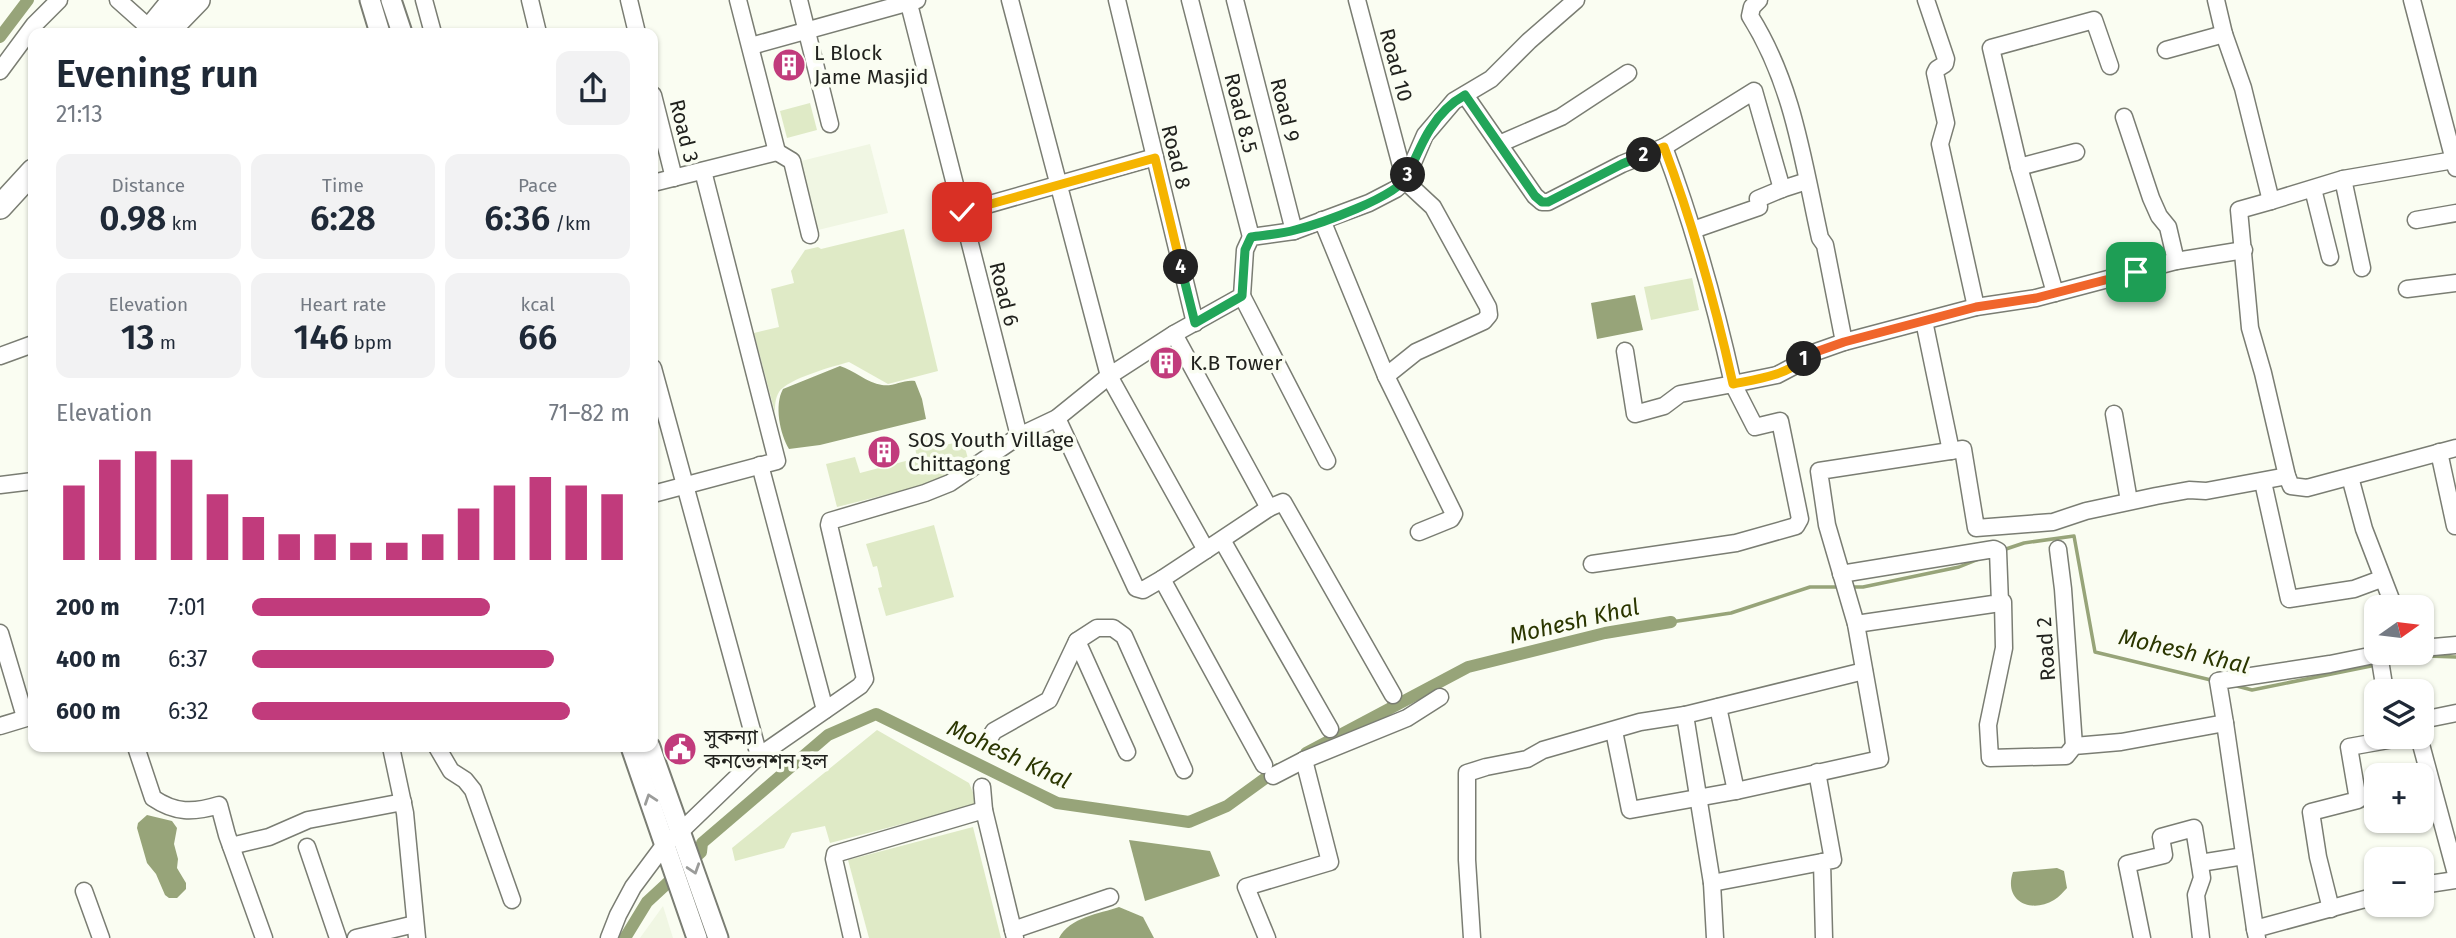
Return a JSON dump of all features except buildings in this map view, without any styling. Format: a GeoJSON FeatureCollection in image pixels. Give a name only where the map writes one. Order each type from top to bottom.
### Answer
{"type":"FeatureCollection","features":[{"type":"Feature","properties":{"kind":"highway"},"geometry":{"type":"LineString","coordinates":[[156,28],[174,0]]}},
{"type":"Feature","properties":{"kind":"highway"},"geometry":{"type":"LineString","coordinates":[[160,28],[198,0]]}},
{"type":"Feature","properties":{"kind":"highway"},"geometry":{"type":"LineString","coordinates":[[0,188],[28,157]]}},
{"type":"Feature","properties":{"kind":"highway"},"geometry":{"type":"LineString","coordinates":[[0,207],[28,176]]}},
{"type":"Feature","properties":{"kind":"main road"},"geometry":{"type":"LineString","coordinates":[[370,0],[378,28]]}},
{"type":"Feature","properties":{"kind":"main road"},"geometry":{"type":"LineString","coordinates":[[391,0],[400,28]]}},
{"type":"Feature","properties":{"kind":"main road"},"geometry":{"type":"LineString","coordinates":[[633,752],[704,898],[718,938]]}},
{"type":"Feature","properties":{"kind":"main road"},"geometry":{"type":"LineString","coordinates":[[651,752],[675,842],[687,910],[698,938]]}},
{"type":"Feature","properties":{"kind":"street"},"geometry":{"type":"LineString","coordinates":[[32,28],[59,0]]}},
{"type":"Feature","properties":{"kind":"street"},"geometry":{"type":"LineString","coordinates":[[118,0],[150,28]]}},
{"type":"Feature","properties":{"kind":"street"},"geometry":{"type":"LineString","coordinates":[[424,0],[432,28]]}},
{"type":"Feature","properties":{"kind":"street"},"geometry":{"type":"LineString","coordinates":[[530,0],[537,28]]}},
{"type":"Feature","properties":{"kind":"street"},"geometry":{"type":"LineString","coordinates":[[629,0],[636,28]]}},
{"type":"Feature","properties":{"kind":"street"},"geometry":{"type":"LineString","coordinates":[[738,0],[778,152],[792,161],[810,235]]}},
{"type":"Feature","properties":{"kind":"street"},"geometry":{"type":"LineString","coordinates":[[799,0],[830,124]]}},
{"type":"Feature","properties":{"kind":"street"},"geometry":{"type":"LineString","coordinates":[[1010,0],[1109,376],[1206,550]]}},
{"type":"Feature","properties":{"kind":"street","name":"Road 8"},"geometry":{"type":"LineString","coordinates":[[1117,0],[1195,323]]}},
{"type":"Feature","properties":{"kind":"street","name":"Road 8.5"},"geometry":{"type":"LineString","coordinates":[[1190,0],[1251,237]]}},
{"type":"Feature","properties":{"kind":"street","name":"Road 9"},"geometry":{"type":"LineString","coordinates":[[1235,0],[1294,231]]}},
{"type":"Feature","properties":{"kind":"street","name":"Road 10"},"geometry":{"type":"LineString","coordinates":[[1357,0],[1405,181]]}},
{"type":"Feature","properties":{"kind":"street"},"geometry":{"type":"LineString","coordinates":[[1327,461],[1242,296],[1245,250],[1251,237],[1294,231],[1369,203],[1396,189],[1405,181],[1425,135],[1454,101],[1490,79],[1576,0]]}},
{"type":"Feature","properties":{"kind":"street"},"geometry":{"type":"LineString","coordinates":[[1759,0],[1752,7],[1751,16],[1763,36],[1800,138],[1819,238],[1825,245],[1844,342]]}},
{"type":"Feature","properties":{"kind":"street"},"geometry":{"type":"LineString","coordinates":[[1926,0],[1946,59],[1945,64],[1935,73],[1946,123],[1940,144],[1976,307]]}},
{"type":"Feature","properties":{"kind":"street"},"geometry":{"type":"LineString","coordinates":[[2216,0],[2224,34],[2243,88],[2271,201]]}},
{"type":"Feature","properties":{"kind":"street"},"geometry":{"type":"LineString","coordinates":[[2412,0],[2449,112],[2455,164],[2343,179],[2239,210],[2250,328],[2291,486],[2298,488],[2350,477],[2456,447]]}},
{"type":"Feature","properties":{"kind":"street"},"geometry":{"type":"LineString","coordinates":[[751,46],[911,1]]}},
{"type":"Feature","properties":{"kind":"street","name":"Road 6"},"geometry":{"type":"LineString","coordinates":[[911,1],[1019,436]]}},
{"type":"Feature","properties":{"kind":"street"},"geometry":{"type":"LineString","coordinates":[[2055,293],[2019,167],[1992,48],[2094,20],[2110,66]]}},
{"type":"Feature","properties":{"kind":"street"},"geometry":{"type":"LineString","coordinates":[[0,71],[28,33]]}},
{"type":"Feature","properties":{"kind":"street"},"geometry":{"type":"LineString","coordinates":[[2166,50],[2224,34]]}},
{"type":"Feature","properties":{"kind":"street"},"geometry":{"type":"LineString","coordinates":[[1499,144],[1560,117],[1628,73]]}},
{"type":"Feature","properties":{"kind":"street"},"geometry":{"type":"LineString","coordinates":[[1465,95],[1535,196],[1542,202],[1548,202],[1622,164],[1664,147],[1754,91],[1782,189]]}},
{"type":"Feature","properties":{"kind":"street","name":"Road 3"},"geometry":{"type":"LineString","coordinates":[[658,115],[674,178]]}},
{"type":"Feature","properties":{"kind":"street"},"geometry":{"type":"LineString","coordinates":[[2124,117],[2151,198],[2159,216],[2168,227],[2176,261]]}},
{"type":"Feature","properties":{"kind":"street"},"geometry":{"type":"LineString","coordinates":[[1592,565],[1736,543],[1799,523],[1780,421],[1755,427],[1733,384],[1693,230],[1664,147]]}},
{"type":"Feature","properties":{"kind":"street"},"geometry":{"type":"LineString","coordinates":[[658,182],[778,152]]}},
{"type":"Feature","properties":{"kind":"street"},"geometry":{"type":"LineString","coordinates":[[2019,167],[2076,152]]}},
{"type":"Feature","properties":{"kind":"street"},"geometry":{"type":"LineString","coordinates":[[962,212],[1155,158]]}},
{"type":"Feature","properties":{"kind":"street"},"geometry":{"type":"LineString","coordinates":[[658,493],[775,462],[777,458],[703,171]]}},
{"type":"Feature","properties":{"kind":"street"},"geometry":{"type":"LineString","coordinates":[[2343,179],[2362,268]]}},
{"type":"Feature","properties":{"kind":"street"},"geometry":{"type":"LineString","coordinates":[[1386,376],[1416,352],[1489,316],[1488,307],[1433,206],[1405,181]]}},
{"type":"Feature","properties":{"kind":"street"},"geometry":{"type":"LineString","coordinates":[[1693,230],[1759,207],[1758,200],[1807,181]]}},
{"type":"Feature","properties":{"kind":"street"},"geometry":{"type":"LineString","coordinates":[[2312,189],[2330,257]]}},
{"type":"Feature","properties":{"kind":"street"},"geometry":{"type":"LineString","coordinates":[[2416,220],[2456,213]]}},
{"type":"Feature","properties":{"kind":"street"},"geometry":{"type":"LineString","coordinates":[[1322,220],[1386,376],[1454,514],[1451,519],[1419,532]]}},
{"type":"Feature","properties":{"kind":"street"},"geometry":{"type":"LineString","coordinates":[[1625,351],[1635,414],[1664,406],[1681,394],[1777,375],[1810,354],[1844,342],[1976,307],[2055,293],[2176,261],[2244,250]]}},
{"type":"Feature","properties":{"kind":"street"},"geometry":{"type":"LineString","coordinates":[[2407,289],[2456,283]]}},
{"type":"Feature","properties":{"kind":"street"},"geometry":{"type":"LineString","coordinates":[[609,938],[633,887],[759,756],[860,686],[865,679],[829,523],[925,494],[950,483],[1019,436],[1057,418],[1109,376],[1174,334],[1242,296]]}},
{"type":"Feature","properties":{"kind":"street"},"geometry":{"type":"LineString","coordinates":[[1924,321],[1951,451]]}},
{"type":"Feature","properties":{"kind":"street"},"geometry":{"type":"LineString","coordinates":[[1174,334],[1269,508]]}},
{"type":"Feature","properties":{"kind":"street"},"geometry":{"type":"LineString","coordinates":[[0,356],[28,346]]}},
{"type":"Feature","properties":{"kind":"street"},"geometry":{"type":"LineString","coordinates":[[658,387],[759,756]]}},
{"type":"Feature","properties":{"kind":"street"},"geometry":{"type":"LineString","coordinates":[[2114,414],[2129,501]]}},
{"type":"Feature","properties":{"kind":"street"},"geometry":{"type":"LineString","coordinates":[[1057,418],[1136,588],[1143,590],[1269,508],[1283,502],[1393,695]]}},
{"type":"Feature","properties":{"kind":"street"},"geometry":{"type":"LineString","coordinates":[[1614,731],[1630,810],[1735,791],[1880,759],[1856,624],[1827,525],[1819,471],[1963,449],[1976,528],[2053,522],[2129,501],[2189,490],[2206,491],[2263,482],[2287,476]]}},
{"type":"Feature","properties":{"kind":"street"},"geometry":{"type":"LineString","coordinates":[[2439,452],[2455,526]]}},
{"type":"Feature","properties":{"kind":"street"},"geometry":{"type":"LineString","coordinates":[[760,466],[825,710]]}},
{"type":"Feature","properties":{"kind":"street"},"geometry":{"type":"LineString","coordinates":[[2350,477],[2364,529],[2388,595]]}},
{"type":"Feature","properties":{"kind":"street"},"geometry":{"type":"LineString","coordinates":[[0,485],[28,482]]}},
{"type":"Feature","properties":{"kind":"street"},"geometry":{"type":"LineString","coordinates":[[2263,482],[2289,598],[2354,589],[2381,579]]}},
{"type":"Feature","properties":{"kind":"street"},"geometry":{"type":"LineString","coordinates":[[1222,540],[1329,729]]}},
{"type":"Feature","properties":{"kind":"street"},"geometry":{"type":"LineString","coordinates":[[1841,574],[1994,549],[1998,551],[2000,603]]}},
{"type":"Feature","properties":{"kind":"street","name":"Road 2"},"geometry":{"type":"LineString","coordinates":[[2058,549],[2074,746]]}},
{"type":"Feature","properties":{"kind":"street"},"geometry":{"type":"LineString","coordinates":[[1161,579],[1268,771],[1304,760],[1407,718],[1440,697]]}},
{"type":"Feature","properties":{"kind":"street"},"geometry":{"type":"LineString","coordinates":[[1856,624],[2003,602],[2004,648],[1989,725],[1990,758],[2066,756],[2074,746],[2121,742],[2225,723]]}},
{"type":"Feature","properties":{"kind":"street"},"geometry":{"type":"LineString","coordinates":[[990,737],[994,731],[1049,699],[1077,640],[1097,628],[1113,628],[1124,636],[1184,770]]}},
{"type":"Feature","properties":{"kind":"street"},"geometry":{"type":"LineString","coordinates":[[0,633],[28,713]]}},
{"type":"Feature","properties":{"kind":"street"},"geometry":{"type":"LineString","coordinates":[[1077,640],[1127,752]]}},
{"type":"Feature","properties":{"kind":"street"},"geometry":{"type":"LineString","coordinates":[[2434,647],[2456,645]]}},
{"type":"Feature","properties":{"kind":"street"},"geometry":{"type":"LineString","coordinates":[[2364,657],[2218,681],[2256,934],[2364,900]]}},
{"type":"Feature","properties":{"kind":"street"},"geometry":{"type":"LineString","coordinates":[[1472,938],[1467,773],[1527,759],[1543,750],[1640,722],[1685,715],[1864,671]]}},
{"type":"Feature","properties":{"kind":"street"},"geometry":{"type":"LineString","coordinates":[[1718,707],[1735,791]]}},
{"type":"Feature","properties":{"kind":"street"},"geometry":{"type":"LineString","coordinates":[[2434,718],[2456,713]]}},
{"type":"Feature","properties":{"kind":"street"},"geometry":{"type":"LineString","coordinates":[[1685,715],[1712,883],[1715,938]]}},
{"type":"Feature","properties":{"kind":"street"},"geometry":{"type":"LineString","coordinates":[[0,726],[28,716]]}},
{"type":"Feature","properties":{"kind":"street"},"geometry":{"type":"LineString","coordinates":[[2331,909],[2318,857],[2311,812],[2358,800],[2350,747],[2364,744]]}},
{"type":"Feature","properties":{"kind":"street"},"geometry":{"type":"LineString","coordinates":[[2422,749],[2456,874]]}},
{"type":"Feature","properties":{"kind":"street"},"geometry":{"type":"LineString","coordinates":[[137,752],[153,798],[173,809],[187,812],[219,805],[264,938]]}},
{"type":"Feature","properties":{"kind":"street"},"geometry":{"type":"LineString","coordinates":[[356,938],[416,931],[403,802],[392,752]]}},
{"type":"Feature","properties":{"kind":"street"},"geometry":{"type":"LineString","coordinates":[[440,752],[451,771],[465,780],[473,790],[512,900]]}},
{"type":"Feature","properties":{"kind":"street"},"geometry":{"type":"LineString","coordinates":[[1267,938],[1246,887],[1330,862],[1304,760]]}},
{"type":"Feature","properties":{"kind":"street"},"geometry":{"type":"LineString","coordinates":[[1712,883],[1833,860],[1817,772]]}},
{"type":"Feature","properties":{"kind":"street"},"geometry":{"type":"LineString","coordinates":[[982,786],[984,810],[1014,934],[1110,897]]}},
{"type":"Feature","properties":{"kind":"street"},"geometry":{"type":"LineString","coordinates":[[231,846],[270,836],[308,821],[403,802]]}},
{"type":"Feature","properties":{"kind":"street"},"geometry":{"type":"LineString","coordinates":[[852,938],[835,854],[984,810]]}},
{"type":"Feature","properties":{"kind":"street"},"geometry":{"type":"LineString","coordinates":[[2142,938],[2127,864],[2164,855],[2161,836],[2194,828],[2202,877],[2196,895],[2201,938]]}},
{"type":"Feature","properties":{"kind":"street"},"geometry":{"type":"LineString","coordinates":[[307,847],[338,938]]}},
{"type":"Feature","properties":{"kind":"street"},"geometry":{"type":"LineString","coordinates":[[2200,863],[2245,856]]}},
{"type":"Feature","properties":{"kind":"street"},"geometry":{"type":"LineString","coordinates":[[1822,862],[1824,938]]}},
{"type":"Feature","properties":{"kind":"street"},"geometry":{"type":"LineString","coordinates":[[2434,883],[2456,880]]}},
{"type":"Feature","properties":{"kind":"street"},"geometry":{"type":"LineString","coordinates":[[84,891],[101,938]]}},
{"type":"Feature","properties":{"kind":"shaded area"},"geometry":{"type":"Polygon","coordinates":[[[810,103],[817,130],[787,138],[780,111],[810,103]]]}},
{"type":"Feature","properties":{"kind":"shaded area"},"geometry":{"type":"Polygon","coordinates":[[[870,144],[888,213],[818,230],[801,161],[870,144]]]}},
{"type":"Feature","properties":{"kind":"shaded area"},"geometry":{"type":"Polygon","coordinates":[[[904,229],[938,371],[888,384],[849,362],[791,382],[779,392],[775,413],[754,333],[779,327],[771,289],[794,283],[791,271],[805,250],[818,247],[821,249],[904,229]]]}},
{"type":"Feature","properties":{"kind":"shaded area"},"geometry":{"type":"Polygon","coordinates":[[[1692,278],[1699,310],[1651,320],[1644,287],[1692,278]]]}},
{"type":"Feature","properties":{"kind":"shaded area"},"geometry":{"type":"Polygon","coordinates":[[[1635,295],[1643,330],[1597,339],[1591,303],[1635,295]]]}},
{"type":"Feature","properties":{"kind":"shaded area"},"geometry":{"type":"Polygon","coordinates":[[[840,366],[882,385],[915,381],[926,419],[820,445],[789,449],[779,419],[779,403],[783,389],[840,366]]]}},
{"type":"Feature","properties":{"kind":"shaded area"},"geometry":{"type":"Polygon","coordinates":[[[941,430],[945,445],[963,441],[969,462],[944,480],[837,507],[826,464],[855,457],[860,473],[917,458],[913,437],[941,430]]]}},
{"type":"Feature","properties":{"kind":"shaded area"},"geometry":{"type":"Polygon","coordinates":[[[934,525],[954,597],[886,616],[878,588],[882,587],[877,566],[873,567],[866,544],[934,525]]]}},
{"type":"Feature","properties":{"kind":"shaded area"},"geometry":{"type":"Polygon","coordinates":[[[877,730],[969,783],[978,804],[830,843],[825,826],[792,833],[784,848],[735,861],[732,848],[877,730]]]}},
{"type":"Feature","properties":{"kind":"shaded area"},"geometry":{"type":"Polygon","coordinates":[[[147,815],[172,821],[177,828],[174,844],[178,859],[177,868],[186,883],[186,889],[177,898],[165,895],[156,874],[147,863],[137,828],[138,823],[147,815]]]}},
{"type":"Feature","properties":{"kind":"shaded area"},"geometry":{"type":"Polygon","coordinates":[[[973,827],[1001,938],[869,938],[848,860],[973,827]]]}},
{"type":"Feature","properties":{"kind":"shaded area"},"geometry":{"type":"Polygon","coordinates":[[[1129,840],[1210,851],[1220,876],[1145,901],[1129,840]]]}},
{"type":"Feature","properties":{"kind":"shaded area"},"geometry":{"type":"Polygon","coordinates":[[[2057,868],[2064,871],[2067,888],[2056,899],[2036,906],[2028,905],[2021,902],[2012,891],[2013,872],[2057,868]]]}},
{"type":"Feature","properties":{"kind":"shaded area"},"geometry":{"type":"Polygon","coordinates":[[[663,906],[673,938],[640,938],[663,906]]]}},
{"type":"Feature","properties":{"kind":"shaded area"},"geometry":{"type":"Polygon","coordinates":[[[1119,907],[1143,917],[1154,938],[1059,938],[1070,925],[1119,907]]]}},
{"type":"Feature","properties":{"kind":"waterway"},"geometry":{"type":"LineString","coordinates":[[0,37],[28,0]]}},
{"type":"Feature","properties":{"kind":"waterway","name":"Mohesh Khal"},"geometry":{"type":"LineString","coordinates":[[2003,550],[2024,543],[2074,536],[2095,652],[2215,681]]}},
{"type":"Feature","properties":{"kind":"waterway","name":"Mohesh Khal"},"geometry":{"type":"LineString","coordinates":[[1851,587],[1863,587],[1959,567],[1979,559]]}},
{"type":"Feature","properties":{"kind":"waterway","name":"Mohesh Khal"},"geometry":{"type":"LineString","coordinates":[[1671,622],[1731,613],[1810,587],[1839,587]]}},
{"type":"Feature","properties":{"kind":"waterway","name":"Mohesh Khal"},"geometry":{"type":"LineString","coordinates":[[1306,753],[1468,667],[1605,633],[1671,622]]}},
{"type":"Feature","properties":{"kind":"waterway","name":"Mohesh Khal"},"geometry":{"type":"LineString","coordinates":[[2434,656],[2456,657]]}},
{"type":"Feature","properties":{"kind":"waterway","name":"Mohesh Khal"},"geometry":{"type":"LineString","coordinates":[[2233,685],[2252,690],[2376,665]]}},
{"type":"Feature","properties":{"kind":"waterway","name":"Mohesh Khal"},"geometry":{"type":"LineString","coordinates":[[625,938],[647,902],[701,852],[702,843],[828,735],[876,714],[1057,803],[1189,822],[1227,806],[1278,769]]}},
{"type":"Feature","properties":{"kind":"place","name":"L Block Jame Masjid"},"geometry":{"type":"Point","coordinates":[789,65]}},
{"type":"Feature","properties":{"kind":"place","name":"K.B Tower"},"geometry":{"type":"Point","coordinates":[1166,363]}},
{"type":"Feature","properties":{"kind":"place","name":"SOS Youth Village Chittagong"},"geometry":{"type":"Point","coordinates":[884,452]}},
{"type":"Feature","properties":{"kind":"place","name":"সুকন্যা কনভেনশন হল"},"geometry":{"type":"Point","coordinates":[680,749]}},
{"type":"Feature","properties":{"kind":"route"},"geometry":{"type":"LineString","coordinates":[[962,212],[1155,158],[1195,323],[1242,296],[1245,250],[1251,237],[1294,231],[1369,203],[1396,189],[1405,181],[1425,135],[1454,101],[1465,95],[1535,196],[1542,202],[1548,202],[1622,164],[1664,147],[1693,230],[1733,384],[1777,375],[1810,354],[1844,342],[1976,307],[2036,298],[2136,272]]}}]}
